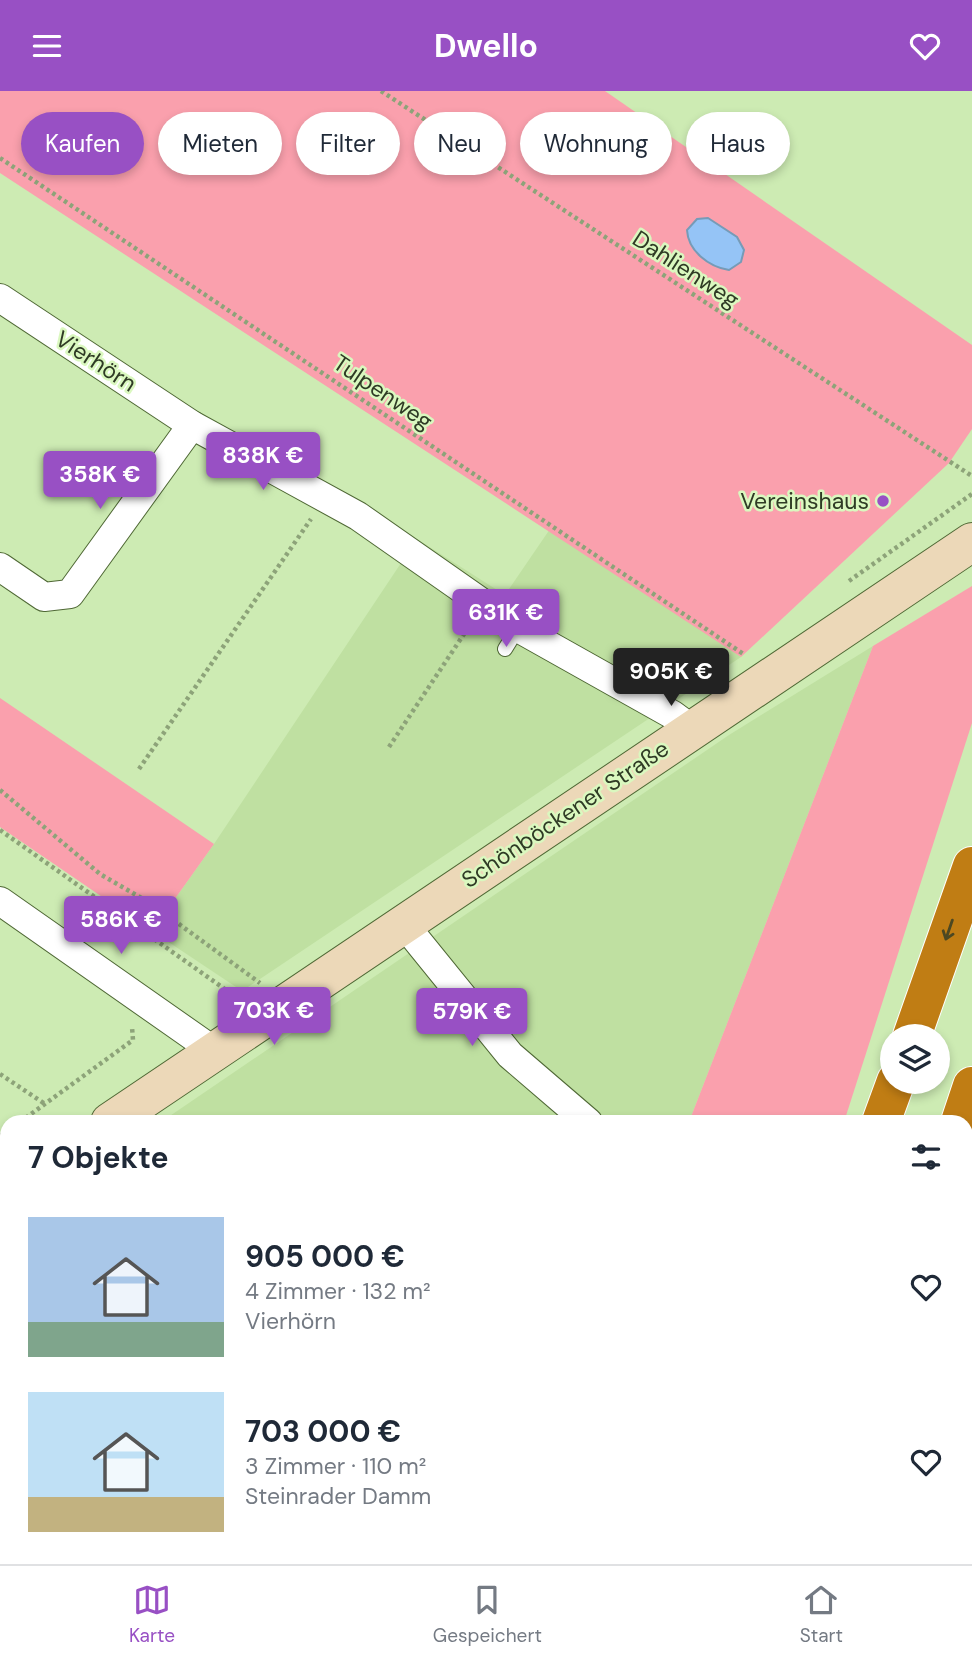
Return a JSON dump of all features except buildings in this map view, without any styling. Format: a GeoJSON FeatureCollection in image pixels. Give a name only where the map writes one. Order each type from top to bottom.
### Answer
{"type":"FeatureCollection","features":[{"type":"Feature","properties":{"kind":"highway"},"geometry":{"type":"LineString","coordinates":[[916,1024],[972,866]]}},
{"type":"Feature","properties":{"kind":"highway"},"geometry":{"type":"LineString","coordinates":[[962,1115],[972,1086]]}},
{"type":"Feature","properties":{"kind":"highway"},"geometry":{"type":"LineString","coordinates":[[884,1115],[891,1094]]}},
{"type":"Feature","properties":{"kind":"main road","name":"Schönböckener Straße"},"geometry":{"type":"LineString","coordinates":[[120,1115],[972,542]]}},
{"type":"Feature","properties":{"kind":"street","name":"Vierhörn"},"geometry":{"type":"LineString","coordinates":[[0,298],[192,425],[358,516],[484,604],[511,638],[673,715],[692,729]]}},
{"type":"Feature","properties":{"kind":"street"},"geometry":{"type":"LineString","coordinates":[[0,567],[44,597],[70,594],[192,425]]}},
{"type":"Feature","properties":{"kind":"street"},"geometry":{"type":"LineString","coordinates":[[0,901],[214,1051]]}},
{"type":"Feature","properties":{"kind":"street"},"geometry":{"type":"LineString","coordinates":[[403,923],[510,1055],[580,1115]]}},
{"type":"Feature","properties":{"kind":"path","name":"Dahlienweg"},"geometry":{"type":"LineString","coordinates":[[381,91],[972,476]]}},
{"type":"Feature","properties":{"kind":"path","name":"Tulpenweg"},"geometry":{"type":"LineString","coordinates":[[0,158],[746,655],[757,647]]}},
{"type":"Feature","properties":{"kind":"path"},"geometry":{"type":"LineString","coordinates":[[848,582],[972,493]]}},
{"type":"Feature","properties":{"kind":"path"},"geometry":{"type":"LineString","coordinates":[[139,769],[326,498]]}},
{"type":"Feature","properties":{"kind":"path"},"geometry":{"type":"LineString","coordinates":[[390,747],[484,604]]}},
{"type":"Feature","properties":{"kind":"path"},"geometry":{"type":"LineString","coordinates":[[0,790],[100,874],[150,903],[251,976],[274,1011]]}},
{"type":"Feature","properties":{"kind":"path"},"geometry":{"type":"LineString","coordinates":[[0,830],[274,1011]]}},
{"type":"Feature","properties":{"kind":"path"},"geometry":{"type":"LineString","coordinates":[[30,1115],[133,1040],[132,1024],[147,1004]]}},
{"type":"Feature","properties":{"kind":"path"},"geometry":{"type":"LineString","coordinates":[[0,1073],[45,1104]]}},
{"type":"Feature","properties":{"kind":"shaded area"},"geometry":{"type":"Polygon","coordinates":[[[0,91],[605,91],[635,112],[520,112],[520,175],[672,175],[672,137],[686,147],[686,175],[726,175],[972,345],[972,429],[949,463],[741,657],[0,173],[0,91]]]}},
{"type":"Feature","properties":{"kind":"shaded area"},"geometry":{"type":"Polygon","coordinates":[[[550,529],[741,657],[242,991],[152,931],[214,844],[417,539],[505,595],[550,529]]]}},
{"type":"Feature","properties":{"kind":"shaded area"},"geometry":{"type":"Polygon","coordinates":[[[972,586],[972,723],[846,1115],[692,1115],[873,646],[972,586]]]}},
{"type":"Feature","properties":{"kind":"shaded area"},"geometry":{"type":"Polygon","coordinates":[[[873,646],[692,1115],[171,1115],[729,735],[873,646]]]}},
{"type":"Feature","properties":{"kind":"shaded area"},"geometry":{"type":"Polygon","coordinates":[[[0,698],[214,844],[152,931],[0,827],[0,698]]]}},
{"type":"Feature","properties":{"kind":"water"},"geometry":{"type":"Polygon","coordinates":[[[708,218],[737,237],[744,250],[741,262],[729,270],[707,262],[695,251],[688,238],[687,230],[697,219],[708,218]]]}},
{"type":"Feature","properties":{"kind":"place","name":"Vereinshaus"},"geometry":{"type":"Point","coordinates":[883,501]}}]}
